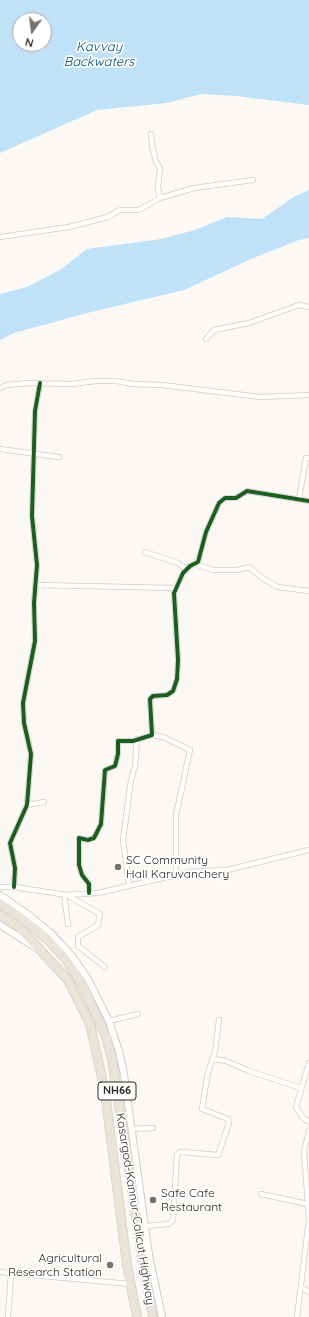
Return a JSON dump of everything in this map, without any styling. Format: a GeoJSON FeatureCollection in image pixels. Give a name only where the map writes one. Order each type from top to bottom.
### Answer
{"type":"FeatureCollection","features":[{"type":"Feature","properties":{"kind":"highway","name":"Kasargod-Kannur-Calicut Highway"},"geometry":{"type":"LineString","coordinates":[[0,904],[19,916],[47,939],[68,962],[83,986],[106,1037],[112,1059],[143,1264],[153,1317]]}},
{"type":"Feature","properties":{"kind":"highway","name":"Kasargod-Kannur-Calicut Highway"},"geometry":{"type":"LineString","coordinates":[[0,915],[18,926],[68,980],[90,1024],[105,1092],[110,1141],[130,1284],[137,1317]]}},
{"type":"Feature","properties":{"kind":"street"},"geometry":{"type":"LineString","coordinates":[[151,134],[156,162],[160,168],[158,187],[160,198]]}},
{"type":"Feature","properties":{"kind":"street"},"geometry":{"type":"LineString","coordinates":[[0,237],[69,227],[108,217],[120,210],[139,210],[160,198],[194,188],[253,180]]}},
{"type":"Feature","properties":{"kind":"street"},"geometry":{"type":"LineString","coordinates":[[206,338],[214,330],[249,323],[299,305],[309,307]]}},
{"type":"Feature","properties":{"kind":"street"},"geometry":{"type":"LineString","coordinates":[[0,388],[8,385],[40,382],[71,384],[96,381],[117,381],[132,384],[162,385],[260,397],[309,395]]}},
{"type":"Feature","properties":{"kind":"street"},"geometry":{"type":"LineString","coordinates":[[14,887],[15,868],[10,843],[27,805],[31,754],[24,723],[23,703],[35,641],[37,564],[32,516],[35,411],[40,382]]}},
{"type":"Feature","properties":{"kind":"street"},"geometry":{"type":"LineString","coordinates":[[0,449],[59,457]]}},
{"type":"Feature","properties":{"kind":"street"},"geometry":{"type":"LineString","coordinates":[[299,499],[306,458],[309,458]]}},
{"type":"Feature","properties":{"kind":"street"},"geometry":{"type":"LineString","coordinates":[[152,735],[150,699],[153,696],[166,695],[173,691],[177,679],[178,660],[174,610],[176,588],[186,569],[198,562],[206,532],[219,503],[225,498],[236,498],[247,491],[309,501]]}},
{"type":"Feature","properties":{"kind":"street"},"geometry":{"type":"LineString","coordinates":[[145,552],[178,562],[186,569]]}},
{"type":"Feature","properties":{"kind":"street"},"geometry":{"type":"LineString","coordinates":[[194,564],[213,570],[238,570],[249,567],[262,578],[278,587],[309,591]]}},
{"type":"Feature","properties":{"kind":"street"},"geometry":{"type":"LineString","coordinates":[[36,585],[176,588]]}},
{"type":"Feature","properties":{"kind":"street"},"geometry":{"type":"LineString","coordinates":[[89,893],[88,884],[78,865],[79,838],[88,840],[94,838],[101,824],[105,770],[116,766],[118,741],[137,739],[152,735],[163,737],[190,750],[176,815],[176,874]]}},
{"type":"Feature","properties":{"kind":"street"},"geometry":{"type":"LineString","coordinates":[[129,884],[123,840],[131,780],[135,766],[137,739]]}},
{"type":"Feature","properties":{"kind":"street"},"geometry":{"type":"LineString","coordinates":[[27,805],[44,802]]}},
{"type":"Feature","properties":{"kind":"street"},"geometry":{"type":"LineString","coordinates":[[0,887],[14,887],[65,895],[98,893],[129,884],[176,874],[227,870],[309,850]]}},
{"type":"Feature","properties":{"kind":"street"},"geometry":{"type":"LineString","coordinates":[[0,895],[46,929],[72,956],[88,979],[109,1020],[119,1051],[124,1074],[149,1255],[162,1317]]}},
{"type":"Feature","properties":{"kind":"street"},"geometry":{"type":"LineString","coordinates":[[65,895],[68,924]]}},
{"type":"Feature","properties":{"kind":"street"},"geometry":{"type":"LineString","coordinates":[[65,895],[88,905],[100,914],[98,925],[78,937],[78,946],[105,967]]}},
{"type":"Feature","properties":{"kind":"street"},"geometry":{"type":"LineString","coordinates":[[0,924],[42,951]]}},
{"type":"Feature","properties":{"kind":"street"},"geometry":{"type":"LineString","coordinates":[[109,1020],[138,1014]]}},
{"type":"Feature","properties":{"kind":"street"},"geometry":{"type":"LineString","coordinates":[[146,1226],[169,1224],[173,1220],[177,1154],[181,1152],[218,1155],[229,1123],[228,1119],[202,1109],[208,1072],[213,1059],[219,1020]]}},
{"type":"Feature","properties":{"kind":"street"},"geometry":{"type":"LineString","coordinates":[[213,1059],[226,1061],[249,1071],[300,1088]]}},
{"type":"Feature","properties":{"kind":"street"},"geometry":{"type":"LineString","coordinates":[[309,1063],[300,1088],[296,1107],[303,1118],[309,1122]]}},
{"type":"Feature","properties":{"kind":"street"},"geometry":{"type":"LineString","coordinates":[[131,1130],[153,1128]]}},
{"type":"Feature","properties":{"kind":"street"},"geometry":{"type":"LineString","coordinates":[[297,1317],[309,1219],[304,1151],[309,1132]]}},
{"type":"Feature","properties":{"kind":"street"},"geometry":{"type":"LineString","coordinates":[[261,1194],[308,1204]]}},
{"type":"Feature","properties":{"kind":"street"},"geometry":{"type":"LineString","coordinates":[[0,1272],[130,1284]]}},
{"type":"Feature","properties":{"kind":"street"},"geometry":{"type":"LineString","coordinates":[[8,1317],[11,1273]]}},
{"type":"Feature","properties":{"kind":"street"},"geometry":{"type":"LineString","coordinates":[[301,1287],[309,1292]]}},
{"type":"Feature","properties":{"kind":"water","name":"Kavvay Backwaters"},"geometry":{"type":"Polygon","coordinates":[[[0,0],[309,0],[309,105],[236,96],[201,94],[167,103],[97,110],[0,153],[0,0]]]}},
{"type":"Feature","properties":{"kind":"water"},"geometry":{"type":"Polygon","coordinates":[[[309,190],[309,238],[299,240],[251,259],[184,290],[87,313],[14,333],[0,340],[0,294],[27,287],[60,270],[87,249],[161,239],[195,230],[227,217],[262,219],[292,198],[309,190]]]}},
{"type":"Feature","properties":{"kind":"cycle path"},"geometry":{"type":"LineString","coordinates":[[14,887],[15,868],[10,843],[27,805],[31,754],[24,723],[23,703],[35,641],[34,603],[37,565],[32,516],[35,411],[40,383]]}},
{"type":"Feature","properties":{"kind":"cycle path"},"geometry":{"type":"LineString","coordinates":[[89,893],[89,884],[82,875],[79,865],[79,838],[88,840],[94,838],[101,824],[105,770],[115,766],[118,754],[118,741],[133,741],[152,735],[150,699],[153,696],[167,695],[173,691],[177,679],[178,660],[174,593],[183,573],[190,566],[198,562],[206,532],[219,503],[225,498],[236,498],[247,491],[309,501]]}},
{"type":"Feature","properties":{"kind":"place","name":"SC Community Hall Karuvanchery"},"geometry":{"type":"Point","coordinates":[118,867]}},
{"type":"Feature","properties":{"kind":"place","name":"Safe Cafe Restaurant"},"geometry":{"type":"Point","coordinates":[153,1200]}},
{"type":"Feature","properties":{"kind":"place","name":"Agricultural Research Station"},"geometry":{"type":"Point","coordinates":[110,1265]}}]}
